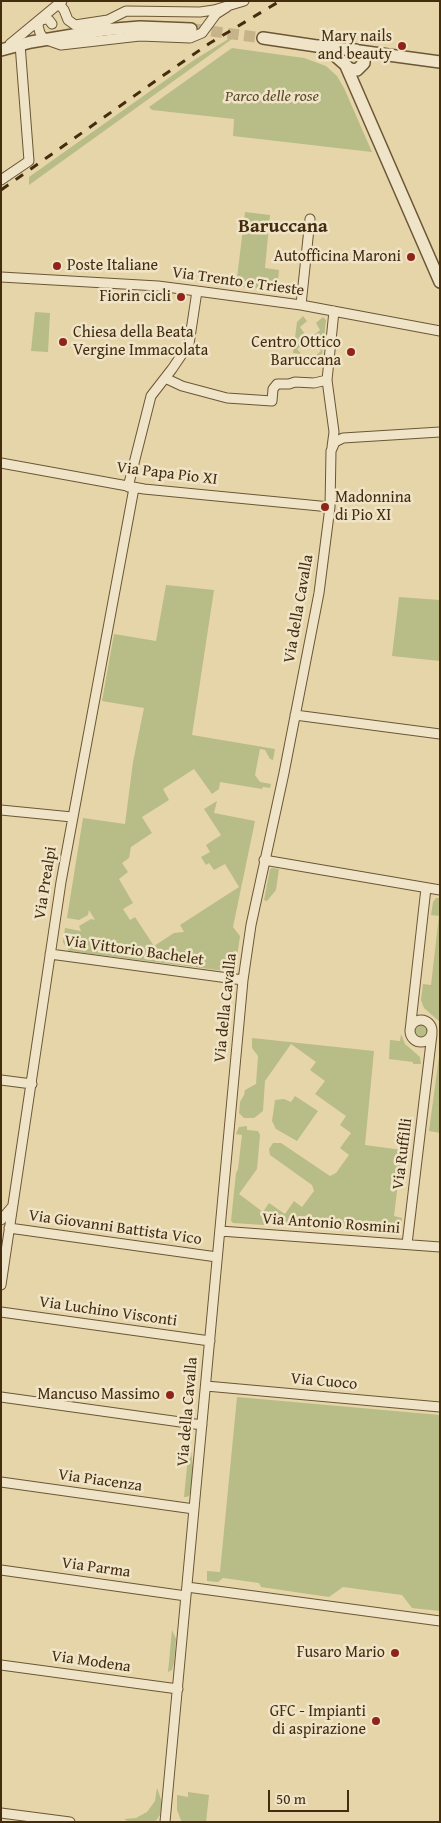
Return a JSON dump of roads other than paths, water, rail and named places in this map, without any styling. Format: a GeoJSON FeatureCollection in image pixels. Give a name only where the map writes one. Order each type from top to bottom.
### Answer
{"type":"FeatureCollection","features":[{"type":"Feature","properties":{"kind":"street"},"geometry":{"type":"LineString","coordinates":[[58,5],[69,22],[75,25],[108,20],[126,11],[193,12],[214,10],[244,1]]}},
{"type":"Feature","properties":{"kind":"street"},"geometry":{"type":"LineString","coordinates":[[1,50],[20,37],[58,5]]}},
{"type":"Feature","properties":{"kind":"street"},"geometry":{"type":"LineString","coordinates":[[52,24],[51,15],[58,5]]}},
{"type":"Feature","properties":{"kind":"street"},"geometry":{"type":"LineString","coordinates":[[39,21],[39,30],[44,39],[61,45],[140,36],[190,38],[196,37],[205,29],[216,14],[227,6]]}},
{"type":"Feature","properties":{"kind":"street"},"geometry":{"type":"LineString","coordinates":[[193,12],[199,13],[204,17],[206,22],[205,29]]}},
{"type":"Feature","properties":{"kind":"street"},"geometry":{"type":"LineString","coordinates":[[39,21],[46,19],[57,32],[66,35]]}},
{"type":"Feature","properties":{"kind":"street"},"geometry":{"type":"LineString","coordinates":[[1,50],[20,44],[66,35],[140,27],[191,29]]}},
{"type":"Feature","properties":{"kind":"street"},"geometry":{"type":"LineString","coordinates":[[262,38],[440,62]]}},
{"type":"Feature","properties":{"kind":"street"},"geometry":{"type":"LineString","coordinates":[[1,180],[28,161],[20,44]]}},
{"type":"Feature","properties":{"kind":"street"},"geometry":{"type":"LineString","coordinates":[[318,46],[332,53],[353,70],[374,57],[388,55]]}},
{"type":"Feature","properties":{"kind":"street"},"geometry":{"type":"LineString","coordinates":[[356,50],[345,55],[345,65],[437,268],[440,282]]}},
{"type":"Feature","properties":{"kind":"street"},"geometry":{"type":"LineString","coordinates":[[356,50],[364,56],[356,79],[358,96]]}},
{"type":"Feature","properties":{"kind":"street"},"geometry":{"type":"LineString","coordinates":[[301,304],[310,220]]}},
{"type":"Feature","properties":{"kind":"street","name":"Via Trento e Trieste"},"geometry":{"type":"LineString","coordinates":[[1,277],[197,291],[301,304],[440,331]]}},
{"type":"Feature","properties":{"kind":"street","name":"Via Prealpi"},"geometry":{"type":"LineString","coordinates":[[1,1285],[4,1240],[9,1228],[72,818],[131,487],[151,396],[189,344],[197,291]]}},
{"type":"Feature","properties":{"kind":"street"},"geometry":{"type":"LineString","coordinates":[[334,311],[327,380],[338,437],[440,432]]}},
{"type":"Feature","properties":{"kind":"street"},"geometry":{"type":"LineString","coordinates":[[165,378],[182,386],[227,398],[272,401],[275,385],[295,382],[312,383],[327,380]]}},
{"type":"Feature","properties":{"kind":"street","name":"Via della Cavalla"},"geometry":{"type":"LineString","coordinates":[[165,1822],[243,980],[251,926],[319,593],[330,507],[332,448],[338,437]]}},
{"type":"Feature","properties":{"kind":"street","name":"Via Papa Pio XI"},"geometry":{"type":"LineString","coordinates":[[1,463],[131,487],[330,507]]}},
{"type":"Feature","properties":{"kind":"street"},"geometry":{"type":"LineString","coordinates":[[295,715],[440,734]]}},
{"type":"Feature","properties":{"kind":"street"},"geometry":{"type":"LineString","coordinates":[[1,810],[72,818]]}},
{"type":"Feature","properties":{"kind":"street"},"geometry":{"type":"LineString","coordinates":[[264,860],[440,890]]}},
{"type":"Feature","properties":{"kind":"street"},"geometry":{"type":"LineString","coordinates":[[426,888],[413,998],[412,1035],[426,1055],[429,1069]]}},
{"type":"Feature","properties":{"kind":"street","name":"Via Vittorio Bachelet"},"geometry":{"type":"LineString","coordinates":[[50,954],[243,980]]}},
{"type":"Feature","properties":{"kind":"street","name":"Via Ruffilli"},"geometry":{"type":"LineString","coordinates":[[407,1244],[432,1034],[430,1024],[418,1012],[413,998]]}},
{"type":"Feature","properties":{"kind":"street"},"geometry":{"type":"LineString","coordinates":[[412,1035],[413,1024],[419,1020],[430,1024]]}},
{"type":"Feature","properties":{"kind":"street"},"geometry":{"type":"LineString","coordinates":[[412,1035],[423,1043],[429,1040],[432,1034]]}},
{"type":"Feature","properties":{"kind":"street"},"geometry":{"type":"LineString","coordinates":[[1,1080],[32,1084]]}},
{"type":"Feature","properties":{"kind":"street"},"geometry":{"type":"LineString","coordinates":[[1,1220],[12,1207]]}},
{"type":"Feature","properties":{"kind":"street","name":"Via Giovanni Battista Vico"},"geometry":{"type":"LineString","coordinates":[[9,1228],[218,1257]]}},
{"type":"Feature","properties":{"kind":"street","name":"Via Antonio Rosmini"},"geometry":{"type":"LineString","coordinates":[[220,1230],[440,1246]]}},
{"type":"Feature","properties":{"kind":"street","name":"Via Luchino Visconti"},"geometry":{"type":"LineString","coordinates":[[1,1312],[210,1341]]}},
{"type":"Feature","properties":{"kind":"street","name":"Via Cuoco"},"geometry":{"type":"LineString","coordinates":[[206,1386],[440,1407]]}},
{"type":"Feature","properties":{"kind":"street"},"geometry":{"type":"LineString","coordinates":[[1,1397],[202,1425]]}},
{"type":"Feature","properties":{"kind":"street","name":"Via Piacenza"},"geometry":{"type":"LineString","coordinates":[[1,1482],[194,1509]]}},
{"type":"Feature","properties":{"kind":"street","name":"Via Parma"},"geometry":{"type":"LineString","coordinates":[[1,1570],[187,1592]]}},
{"type":"Feature","properties":{"kind":"street"},"geometry":{"type":"LineString","coordinates":[[187,1592],[440,1621]]}},
{"type":"Feature","properties":{"kind":"street","name":"Via Modena"},"geometry":{"type":"LineString","coordinates":[[1,1665],[178,1689]]}},
{"type":"Feature","properties":{"kind":"street"},"geometry":{"type":"LineString","coordinates":[[1,1813],[70,1822]]}},
{"type":"Feature","properties":{"kind":"tunnel"},"geometry":{"type":"LineString","coordinates":[[195,29],[263,38]]}},
{"type":"Feature","properties":{"kind":"railway"},"geometry":{"type":"LineString","coordinates":[[1,190],[210,43],[280,1]]}},
{"type":"Feature","properties":{"kind":"place","name":"Mary nails and beauty"},"geometry":{"type":"Point","coordinates":[402,46]}},
{"type":"Feature","properties":{"kind":"place","name":"Autofficina Maroni"},"geometry":{"type":"Point","coordinates":[411,257]}},
{"type":"Feature","properties":{"kind":"place","name":"Poste Italiane"},"geometry":{"type":"Point","coordinates":[57,266]}},
{"type":"Feature","properties":{"kind":"place","name":"Fiorin cicli"},"geometry":{"type":"Point","coordinates":[181,297]}},
{"type":"Feature","properties":{"kind":"place","name":"Chiesa della Beata Vergine Immacolata"},"geometry":{"type":"Point","coordinates":[63,342]}},
{"type":"Feature","properties":{"kind":"place","name":"Centro Ottico Baruccana"},"geometry":{"type":"Point","coordinates":[351,352]}},
{"type":"Feature","properties":{"kind":"place","name":"Madonnina di Pio XI"},"geometry":{"type":"Point","coordinates":[325,507]}},
{"type":"Feature","properties":{"kind":"place","name":"Mancuso Massimo"},"geometry":{"type":"Point","coordinates":[170,1395]}},
{"type":"Feature","properties":{"kind":"place","name":"Fusaro Mario"},"geometry":{"type":"Point","coordinates":[395,1653]}},
{"type":"Feature","properties":{"kind":"place","name":"GFC - Impianti di aspirazione"},"geometry":{"type":"Point","coordinates":[376,1721]}},
{"type":"Feature","properties":{"kind":"district","name":"Baruccana"},"geometry":{"type":"Point","coordinates":[283,227]}},
{"type":"Feature","properties":{"kind":"park label","name":"Parco delle rose"},"geometry":{"type":"Point","coordinates":[272,97]}}]}
